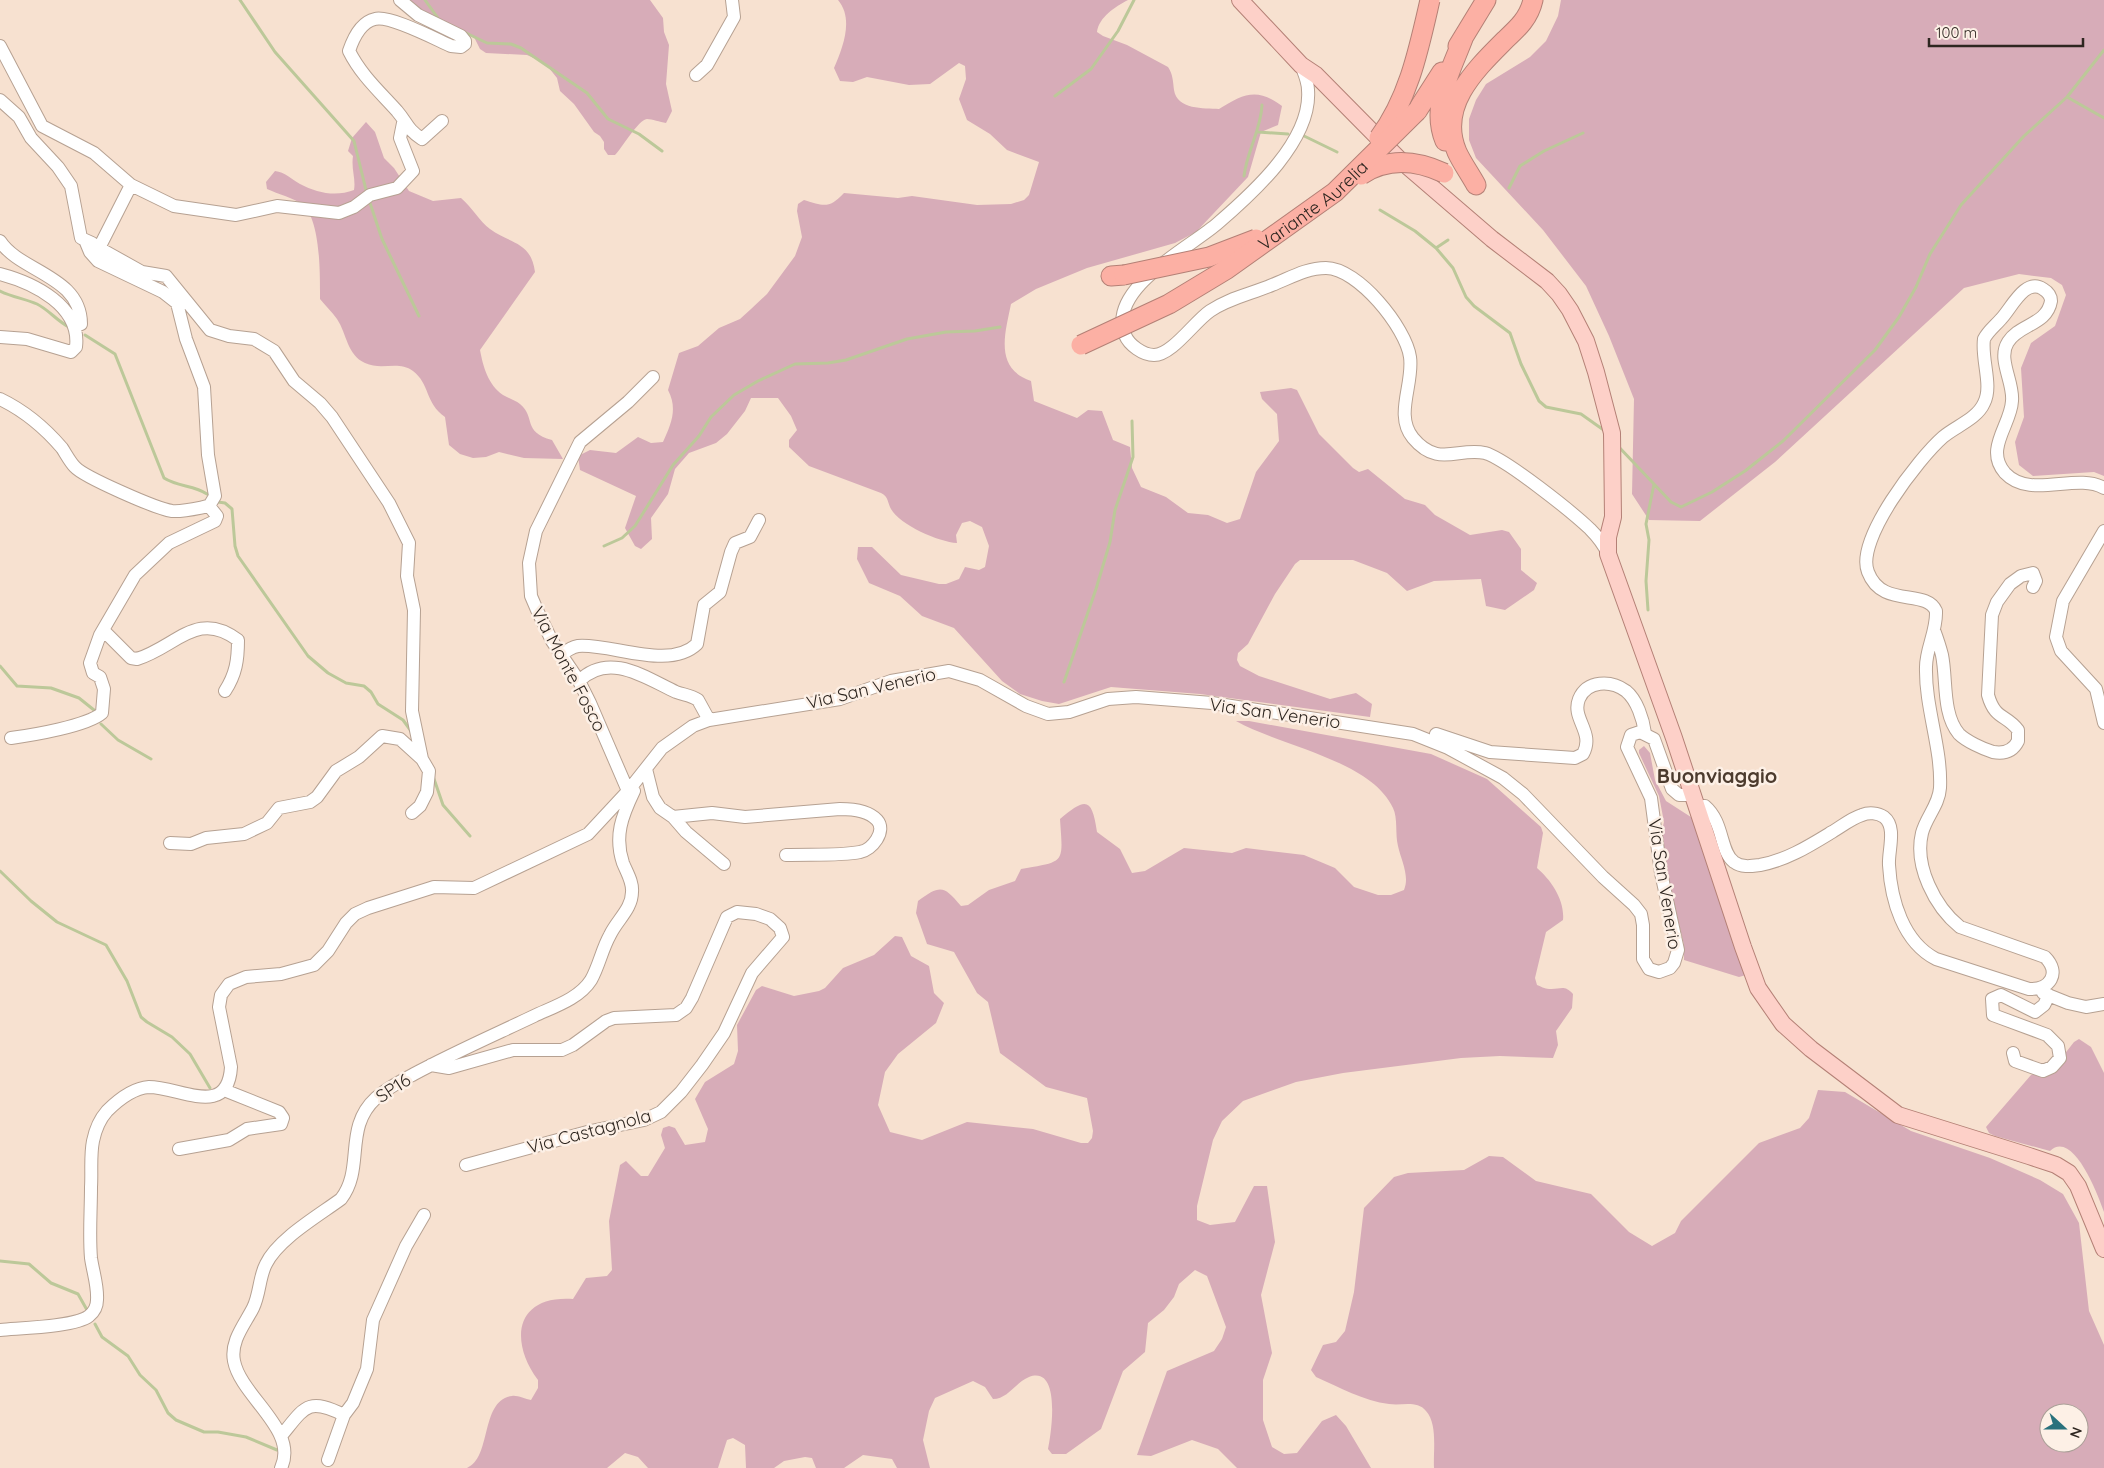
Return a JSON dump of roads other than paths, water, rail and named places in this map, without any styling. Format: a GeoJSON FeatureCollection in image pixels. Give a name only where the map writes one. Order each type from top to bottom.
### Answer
{"type":"FeatureCollection","features":[{"type":"Feature","properties":{"kind":"highway"},"geometry":{"type":"LineString","coordinates":[[1335,192],[1384,132],[1400,104],[1418,54],[1430,0]]}},
{"type":"Feature","properties":{"kind":"highway","name":"Variante Aurelia"},"geometry":{"type":"LineString","coordinates":[[1082,345],[1177,300],[1227,269],[1335,192],[1417,111],[1486,0]]}},
{"type":"Feature","properties":{"kind":"highway"},"geometry":{"type":"LineString","coordinates":[[1476,185],[1454,143],[1452,126],[1454,107],[1467,82],[1522,23],[1533,0]]}},
{"type":"Feature","properties":{"kind":"highway"},"geometry":{"type":"LineString","coordinates":[[1464,36],[1442,94],[1439,117],[1442,135],[1451,156],[1476,185]]}},
{"type":"Feature","properties":{"kind":"highway"},"geometry":{"type":"LineString","coordinates":[[1335,192],[1368,170],[1383,164],[1412,162],[1428,165],[1476,185]]}},
{"type":"Feature","properties":{"kind":"highway"},"geometry":{"type":"LineString","coordinates":[[1117,275],[1209,257],[1248,242],[1295,220]]}},
{"type":"Feature","properties":{"kind":"main road"},"geometry":{"type":"LineString","coordinates":[[1240,0],[1301,65],[1316,76],[1399,159],[1560,294],[1586,341],[1612,433],[1613,517],[1608,537],[1608,554],[1695,801],[1758,988],[1784,1024],[1811,1049],[1898,1115],[2029,1156],[2056,1165],[2069,1172],[2078,1186],[2104,1248]]}},
{"type":"Feature","properties":{"kind":"street"},"geometry":{"type":"LineString","coordinates":[[400,0],[418,15],[461,36],[465,43],[461,47],[451,46],[393,22],[377,18],[369,21],[352,39],[349,51],[366,80],[399,114],[403,123],[422,139],[442,121]]}},
{"type":"Feature","properties":{"kind":"street"},"geometry":{"type":"LineString","coordinates":[[696,75],[707,65],[734,17],[732,0]]}},
{"type":"Feature","properties":{"kind":"street"},"geometry":{"type":"LineString","coordinates":[[0,46],[42,126],[90,150],[131,185],[174,206],[236,215],[277,206],[340,213],[354,207],[370,194],[397,188],[413,171],[400,138],[403,123]]}},
{"type":"Feature","properties":{"kind":"street"},"geometry":{"type":"LineString","coordinates":[[1301,65],[1308,91],[1307,107],[1298,132],[1277,166],[1218,223],[1163,262],[1132,294],[1122,321],[1125,336],[1138,350],[1154,355],[1167,351],[1196,322],[1231,299],[1270,286],[1305,270],[1328,268],[1347,273],[1366,288],[1376,300],[1407,346],[1410,358],[1410,378],[1404,411],[1406,425],[1412,437],[1429,451],[1440,455],[1485,453],[1505,462],[1591,530],[1608,554]]}},
{"type":"Feature","properties":{"kind":"street"},"geometry":{"type":"LineString","coordinates":[[0,100],[19,117],[31,138],[58,167],[71,186],[81,238],[142,272],[166,276],[210,330],[229,336],[254,339],[274,351],[294,381],[320,403],[332,417],[389,503],[409,544],[407,576],[414,610],[412,711],[422,759]]}},
{"type":"Feature","properties":{"kind":"street"},"geometry":{"type":"LineString","coordinates":[[99,248],[131,185]]}},
{"type":"Feature","properties":{"kind":"street"},"geometry":{"type":"LineString","coordinates":[[85,240],[90,252],[98,261],[163,292],[177,303],[186,339],[204,387],[208,455],[215,496],[209,506]]}},
{"type":"Feature","properties":{"kind":"street"},"geometry":{"type":"LineString","coordinates":[[0,241],[12,252],[46,273],[74,299],[81,313],[81,324],[75,326]]}},
{"type":"Feature","properties":{"kind":"street"},"geometry":{"type":"LineString","coordinates":[[0,274],[45,292],[60,305],[75,326],[76,347],[71,352],[26,339],[0,337]]}},
{"type":"Feature","properties":{"kind":"street"},"geometry":{"type":"LineString","coordinates":[[2036,990],[2046,986],[2053,978],[2052,968],[2048,960],[2035,953],[1960,927],[1950,919],[1933,897],[1924,869],[1920,842],[1940,789],[1926,666],[1936,611],[1932,605],[1885,592],[1874,585],[1866,567],[1866,552],[1901,485],[1915,466],[1945,436],[1978,412],[1984,405],[1987,393],[1984,339],[2018,297],[2029,288],[2037,287],[2044,289],[2051,297],[2051,301],[2043,317],[2015,334],[2005,346],[2004,354],[2012,402],[1999,436],[2000,463],[2010,477],[2035,485],[2082,482],[2104,488]]}},
{"type":"Feature","properties":{"kind":"street","name":"Via Monte Fosco"},"geometry":{"type":"LineString","coordinates":[[628,791],[579,681],[561,655],[531,596],[529,563],[536,531],[580,442],[628,402],[653,377]]}},
{"type":"Feature","properties":{"kind":"street"},"geometry":{"type":"LineString","coordinates":[[0,399],[18,408],[44,427],[75,467],[88,477],[127,492],[153,506],[173,511],[209,506]]}},
{"type":"Feature","properties":{"kind":"street"},"geometry":{"type":"LineString","coordinates":[[11,738],[44,734],[95,719],[102,712],[104,689],[100,677],[93,673],[90,663],[103,630],[135,575],[169,543],[215,521],[217,516],[209,506]]}},
{"type":"Feature","properties":{"kind":"street"},"geometry":{"type":"LineString","coordinates":[[561,655],[577,646],[666,655],[693,647],[696,644],[704,605],[720,592],[730,552],[735,543],[750,537],[759,520]]}},
{"type":"Feature","properties":{"kind":"street"},"geometry":{"type":"LineString","coordinates":[[2104,531],[2062,601],[2056,637],[2061,651],[2096,689],[2104,723]]}},
{"type":"Feature","properties":{"kind":"street"},"geometry":{"type":"LineString","coordinates":[[1934,630],[1942,656],[1951,716],[1960,734],[1994,752],[2003,753],[2011,750],[2018,741],[2018,730],[1998,716],[1991,706],[1988,695],[1992,615],[1997,602],[2010,584],[2021,576],[2033,573],[2036,581],[2033,587]]}},
{"type":"Feature","properties":{"kind":"street"},"geometry":{"type":"LineString","coordinates":[[103,630],[131,658],[137,660],[200,628],[212,626],[228,632],[238,640],[238,652],[236,669],[224,691]]}},
{"type":"Feature","properties":{"kind":"street"},"geometry":{"type":"LineString","coordinates":[[579,681],[587,673],[598,669],[612,668],[642,675],[676,692],[698,700],[709,720]]}},
{"type":"Feature","properties":{"kind":"street","name":"Via San Venerio"},"geometry":{"type":"LineString","coordinates":[[224,1090],[231,1076],[231,1067],[219,1007],[221,995],[229,984],[246,977],[282,974],[314,965],[324,955],[346,923],[355,914],[385,900],[434,887],[474,888],[521,864],[588,834],[628,791],[662,748],[692,726],[709,720],[840,699],[891,681],[949,671],[980,680],[1026,706],[1048,714],[1068,712],[1108,699],[1136,697],[1212,703],[1406,732],[1448,748],[1490,770],[1523,794],[1603,877],[1634,904],[1641,914],[1643,925],[1643,959],[1649,969],[1659,972],[1670,968],[1674,963],[1678,950],[1660,872],[1651,798],[1627,747],[1631,735],[1636,732],[1645,733],[1654,739],[1672,789],[1679,795],[1705,806],[1715,815],[1729,857],[1735,863],[1746,866],[1776,861],[1801,851],[1861,815],[1873,814],[1883,816],[1891,828],[1889,864],[1895,905],[1917,944],[1936,959],[2036,990]]}},
{"type":"Feature","properties":{"kind":"street"},"geometry":{"type":"LineString","coordinates":[[1406,732],[1410,727],[1420,727],[1490,752],[1575,758],[1583,754],[1587,742],[1577,706],[1579,699],[1591,686],[1603,683],[1625,691],[1630,696],[1643,721],[1645,733]]}},
{"type":"Feature","properties":{"kind":"street"},"geometry":{"type":"LineString","coordinates":[[170,843],[191,844],[206,838],[244,834],[267,823],[279,808],[310,802],[317,797],[336,771],[358,757],[382,736],[400,739],[422,759],[429,771],[429,781],[420,806],[412,813]]}},
{"type":"Feature","properties":{"kind":"street"},"geometry":{"type":"LineString","coordinates":[[646,769],[653,798],[660,808],[673,817],[686,832],[724,864]]}},
{"type":"Feature","properties":{"kind":"street","name":"SP16"},"geometry":{"type":"LineString","coordinates":[[281,1436],[250,1394],[234,1361],[235,1344],[253,1308],[265,1265],[279,1246],[341,1199],[346,1192],[352,1169],[358,1124],[368,1105],[391,1087],[431,1064],[576,995],[591,979],[611,932],[632,899],[631,882],[619,850],[618,837],[624,812],[646,769]]}},
{"type":"Feature","properties":{"kind":"street"},"geometry":{"type":"LineString","coordinates":[[673,817],[712,813],[745,817],[840,808],[855,809],[876,819],[879,823],[876,842],[861,852],[786,856]]}},
{"type":"Feature","properties":{"kind":"street","name":"Via Castagnola"},"geometry":{"type":"LineString","coordinates":[[431,1064],[449,1068],[513,1050],[562,1050],[573,1045],[606,1021],[614,1018],[676,1015],[686,1008],[692,998],[727,917],[737,912],[756,914],[770,919],[782,932],[781,941],[752,973],[724,1033],[681,1092],[660,1112],[644,1120],[590,1131],[466,1165]]}},
{"type":"Feature","properties":{"kind":"street"},"geometry":{"type":"LineString","coordinates":[[2036,990],[2086,1007],[2104,1004]]}},
{"type":"Feature","properties":{"kind":"street"},"geometry":{"type":"LineString","coordinates":[[2013,1053],[2015,1061],[2043,1071],[2052,1067],[2060,1058],[2058,1046],[2047,1035],[1993,1015],[1992,999],[2000,995],[2035,1012],[2044,1004],[2049,995]]}},
{"type":"Feature","properties":{"kind":"street"},"geometry":{"type":"LineString","coordinates":[[0,1330],[64,1324],[86,1318],[95,1309],[97,1293],[90,1236],[91,1154],[96,1130],[106,1111],[127,1095],[149,1087],[205,1097],[214,1096],[224,1090],[279,1112],[283,1118],[281,1124],[247,1129],[229,1140],[179,1148]]}},
{"type":"Feature","properties":{"kind":"street"},"geometry":{"type":"LineString","coordinates":[[328,1460],[344,1415],[353,1403],[368,1369],[373,1320],[406,1246],[424,1215]]}},
{"type":"Feature","properties":{"kind":"street"},"geometry":{"type":"LineString","coordinates":[[281,1468],[285,1454],[281,1436],[302,1411],[312,1406],[321,1406],[344,1415]]}},
{"type":"Feature","properties":{"kind":"waterway"},"geometry":{"type":"LineString","coordinates":[[240,0],[275,52],[354,141],[367,194]]}},
{"type":"Feature","properties":{"kind":"waterway"},"geometry":{"type":"LineString","coordinates":[[425,0],[440,21]]}},
{"type":"Feature","properties":{"kind":"waterway"},"geometry":{"type":"LineString","coordinates":[[1055,96],[1091,69],[1118,31],[1134,0]]}},
{"type":"Feature","properties":{"kind":"waterway"},"geometry":{"type":"LineString","coordinates":[[464,32],[487,43],[511,44],[521,48],[587,93],[608,119],[639,134],[662,151]]}},
{"type":"Feature","properties":{"kind":"waterway"},"geometry":{"type":"LineString","coordinates":[[1617,445],[1671,502],[1681,507],[1712,492],[1745,471],[1783,441],[1875,350],[1899,317],[1916,287],[1930,254],[1961,205],[2024,136],[2067,97],[2104,50]]}},
{"type":"Feature","properties":{"kind":"waterway"},"geometry":{"type":"LineString","coordinates":[[2067,97],[2104,118]]}},
{"type":"Feature","properties":{"kind":"waterway"},"geometry":{"type":"LineString","coordinates":[[1244,176],[1259,123],[1262,105]]}},
{"type":"Feature","properties":{"kind":"waterway"},"geometry":{"type":"LineString","coordinates":[[1258,132],[1288,134]]}},
{"type":"Feature","properties":{"kind":"waterway"},"geometry":{"type":"LineString","coordinates":[[1509,188],[1520,166],[1544,151],[1583,133]]}},
{"type":"Feature","properties":{"kind":"waterway"},"geometry":{"type":"LineString","coordinates":[[1300,134],[1337,152]]}},
{"type":"Feature","properties":{"kind":"waterway"},"geometry":{"type":"LineString","coordinates":[[369,200],[382,239],[419,316]]}},
{"type":"Feature","properties":{"kind":"waterway"},"geometry":{"type":"LineString","coordinates":[[1380,210],[1415,231],[1436,248],[1453,268],[1466,297],[1474,306],[1510,333],[1521,364],[1539,401],[1546,407],[1581,414],[1605,431]]}},
{"type":"Feature","properties":{"kind":"waterway"},"geometry":{"type":"LineString","coordinates":[[1436,248],[1448,240]]}},
{"type":"Feature","properties":{"kind":"waterway"},"geometry":{"type":"LineString","coordinates":[[0,291],[37,304],[69,327]]}},
{"type":"Feature","properties":{"kind":"waterway"},"geometry":{"type":"LineString","coordinates":[[604,546],[622,538],[635,526],[673,465],[699,436],[711,417],[734,395],[758,381],[795,364],[828,363],[846,360],[907,339],[946,332],[975,331],[1000,327]]}},
{"type":"Feature","properties":{"kind":"waterway"},"geometry":{"type":"LineString","coordinates":[[85,335],[115,354],[164,478],[207,494]]}},
{"type":"Feature","properties":{"kind":"waterway"},"geometry":{"type":"LineString","coordinates":[[1064,682],[1096,589],[1110,542],[1115,510],[1133,457],[1132,421]]}},
{"type":"Feature","properties":{"kind":"waterway"},"geometry":{"type":"LineString","coordinates":[[1648,610],[1646,581],[1649,540],[1646,524],[1654,484]]}},
{"type":"Feature","properties":{"kind":"waterway"},"geometry":{"type":"LineString","coordinates":[[218,502],[225,503],[232,509],[235,546],[238,556],[308,656],[328,673],[346,683],[364,686],[371,692],[378,704],[403,720],[411,731]]}},
{"type":"Feature","properties":{"kind":"waterway"},"geometry":{"type":"LineString","coordinates":[[0,666],[17,686],[51,688],[79,698],[94,710]]}},
{"type":"Feature","properties":{"kind":"waterway"},"geometry":{"type":"LineString","coordinates":[[101,724],[118,740],[151,759]]}},
{"type":"Feature","properties":{"kind":"waterway"},"geometry":{"type":"LineString","coordinates":[[433,776],[443,805],[470,836]]}},
{"type":"Feature","properties":{"kind":"waterway"},"geometry":{"type":"LineString","coordinates":[[0,871],[31,901],[57,922],[106,945],[127,981],[141,1017],[172,1037],[190,1054],[210,1088]]}},
{"type":"Feature","properties":{"kind":"waterway"},"geometry":{"type":"LineString","coordinates":[[0,1261],[29,1264],[51,1283],[78,1294],[87,1310]]}},
{"type":"Feature","properties":{"kind":"waterway"},"geometry":{"type":"LineString","coordinates":[[95,1324],[102,1337],[128,1356],[140,1375],[156,1390],[168,1413],[176,1420],[204,1432],[218,1432],[246,1437],[277,1450]]}},
{"type":"Feature","properties":{"kind":"district","name":"Buonviaggio"},"geometry":{"type":"Point","coordinates":[1717,775]}}]}
